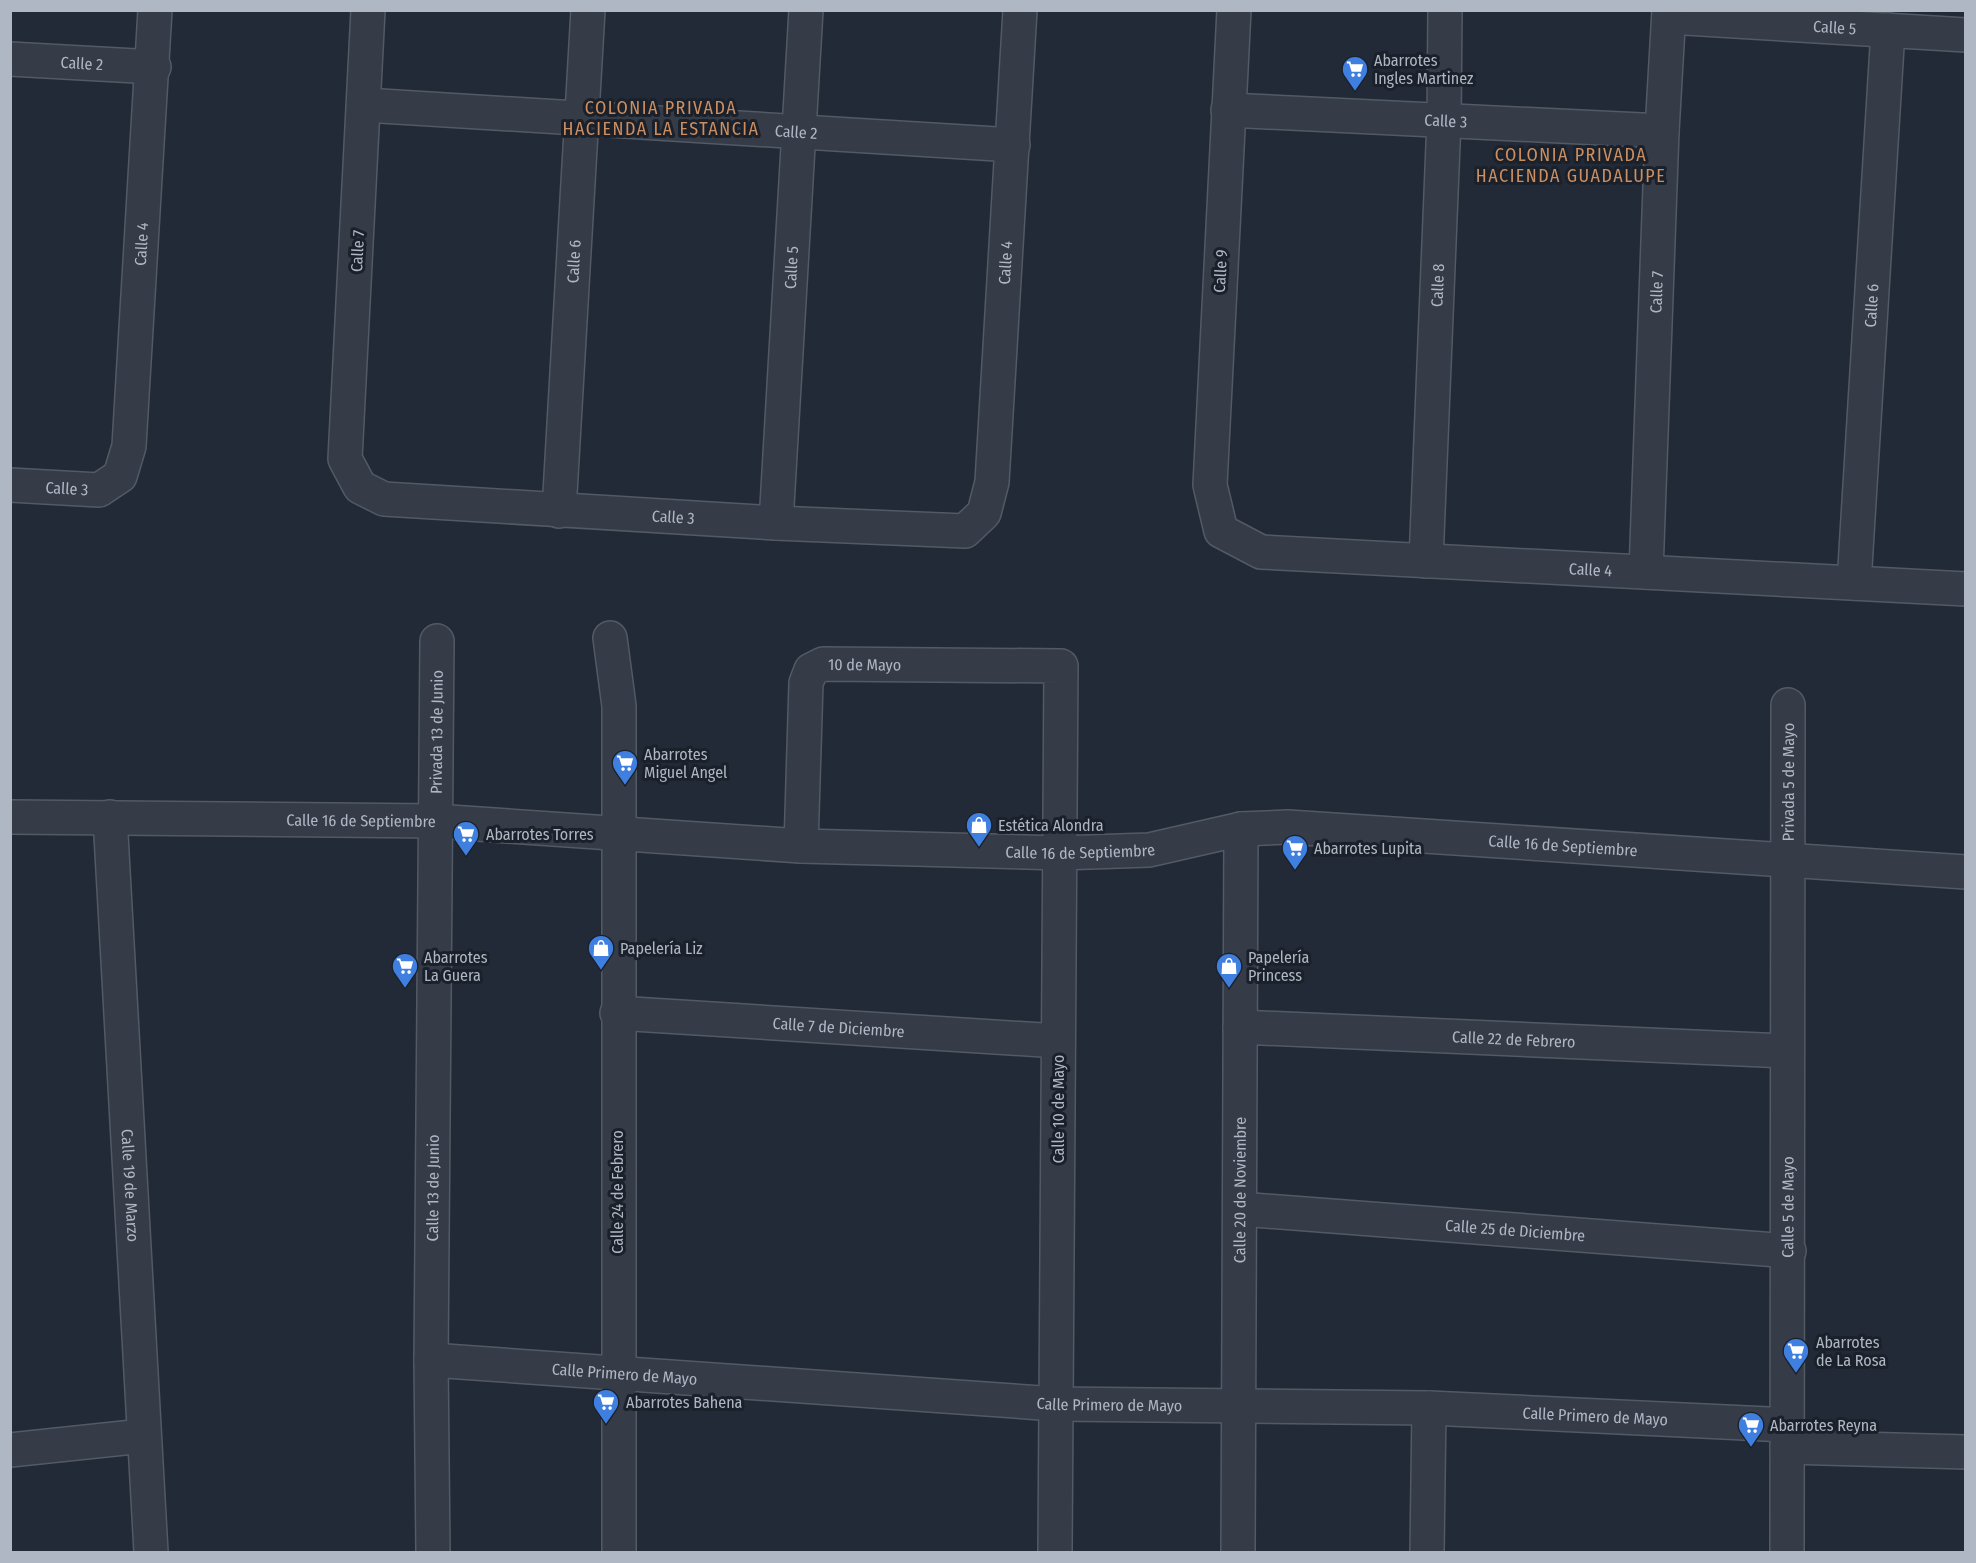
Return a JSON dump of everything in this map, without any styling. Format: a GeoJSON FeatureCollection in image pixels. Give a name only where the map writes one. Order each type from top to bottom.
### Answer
{"type":"FeatureCollection","features":[{"type":"Feature","properties":{"kind":"street","name":"Calle 4"},"geometry":{"type":"LineString","coordinates":[[120,476],[129,446],[154,68],[155,10]]}},
{"type":"Feature","properties":{"kind":"street","name":"Calle 7"},"geometry":{"type":"LineString","coordinates":[[360,487],[345,459],[365,105],[368,10]]}},
{"type":"Feature","properties":{"kind":"street","name":"Calle 6"},"geometry":{"type":"LineString","coordinates":[[559,511],[588,10]]}},
{"type":"Feature","properties":{"kind":"street","name":"Calle 5"},"geometry":{"type":"LineString","coordinates":[[776,523],[797,132],[806,10]]}},
{"type":"Feature","properties":{"kind":"street","name":"Calle 4"},"geometry":{"type":"LineString","coordinates":[[984,513],[992,482],[1020,10]]}},
{"type":"Feature","properties":{"kind":"street","name":"Calle 9"},"geometry":{"type":"LineString","coordinates":[[1221,531],[1210,485],[1234,10]]}},
{"type":"Feature","properties":{"kind":"street","name":"Calle 8"},"geometry":{"type":"LineString","coordinates":[[1426,561],[1444,120],[1445,10]]}},
{"type":"Feature","properties":{"kind":"street","name":"Calle 7"},"geometry":{"type":"LineString","coordinates":[[1646,572],[1662,131],[1669,14]]}},
{"type":"Feature","properties":{"kind":"street","name":"Calle 5"},"geometry":{"type":"LineString","coordinates":[[1669,14],[1965,34]]}},
{"type":"Feature","properties":{"kind":"street","name":"Calle 6"},"geometry":{"type":"LineString","coordinates":[[1854,583],[1888,30]]}},
{"type":"Feature","properties":{"kind":"street","name":"Calle 2"},"geometry":{"type":"LineString","coordinates":[[10,59],[154,68]]}},
{"type":"Feature","properties":{"kind":"street","name":"Calle 2"},"geometry":{"type":"LineString","coordinates":[[365,105],[1013,145]]}},
{"type":"Feature","properties":{"kind":"street","name":"Calle 3"},"geometry":{"type":"LineString","coordinates":[[1228,110],[1662,131]]}},
{"type":"Feature","properties":{"kind":"street","name":"Calle 3"},"geometry":{"type":"LineString","coordinates":[[10,485],[99,490],[120,476]]}},
{"type":"Feature","properties":{"kind":"street","name":"Calle 3"},"geometry":{"type":"LineString","coordinates":[[360,487],[384,499],[776,523],[965,531],[984,513]]}},
{"type":"Feature","properties":{"kind":"street","name":"Calle 4"},"geometry":{"type":"LineString","coordinates":[[1221,531],[1261,552],[1965,589]]}},
{"type":"Feature","properties":{"kind":"street","name":"Calle 24 de Febrero"},"geometry":{"type":"LineString","coordinates":[[610,638],[619,706],[617,1013],[619,1552]]}},
{"type":"Feature","properties":{"kind":"street","name":"Privada 13 de Junio"},"geometry":{"type":"LineString","coordinates":[[435,821],[437,641]]}},
{"type":"Feature","properties":{"kind":"street","name":"10 de Mayo"},"geometry":{"type":"LineString","coordinates":[[801,846],[806,683],[811,670],[823,664],[1061,666]]}},
{"type":"Feature","properties":{"kind":"street","name":"Calle 10 de Mayo"},"geometry":{"type":"LineString","coordinates":[[1055,1552],[1061,666]]}},
{"type":"Feature","properties":{"kind":"street","name":"Privada 5 de Mayo"},"geometry":{"type":"LineString","coordinates":[[1787,861],[1788,705]]}},
{"type":"Feature","properties":{"kind":"street","name":"Calle 16 de Septiembre"},"geometry":{"type":"LineString","coordinates":[[10,817],[435,821],[801,846],[1060,853],[1149,850],[1241,829],[1288,827],[1965,872]]}},
{"type":"Feature","properties":{"kind":"street","name":"Calle 19 de Marzo"},"geometry":{"type":"LineString","coordinates":[[110,818],[151,1552]]}},
{"type":"Feature","properties":{"kind":"street","name":"Calle 13 de Junio"},"geometry":{"type":"LineString","coordinates":[[433,1552],[431,1360],[435,821]]}},
{"type":"Feature","properties":{"kind":"street","name":"Calle 20 de Noviembre"},"geometry":{"type":"LineString","coordinates":[[1238,1552],[1241,829]]}},
{"type":"Feature","properties":{"kind":"street","name":"Calle 5 de Mayo"},"geometry":{"type":"LineString","coordinates":[[1787,861],[1789,1251],[1787,1552]]}},
{"type":"Feature","properties":{"kind":"street","name":"Calle 7 de Diciembre"},"geometry":{"type":"LineString","coordinates":[[617,1013],[1058,1041]]}},
{"type":"Feature","properties":{"kind":"street","name":"Calle 22 de Febrero"},"geometry":{"type":"LineString","coordinates":[[1240,1027],[1787,1051]]}},
{"type":"Feature","properties":{"kind":"street","name":"Calle 25 de Diciembre"},"geometry":{"type":"LineString","coordinates":[[1240,1209],[1789,1251]]}},
{"type":"Feature","properties":{"kind":"street","name":"Calle Primero de Mayo"},"geometry":{"type":"LineString","coordinates":[[431,1360],[1056,1404],[1429,1408],[1965,1452]]}},
{"type":"Feature","properties":{"kind":"street"},"geometry":{"type":"LineString","coordinates":[[1427,1552],[1429,1408]]}},
{"type":"Feature","properties":{"kind":"street"},"geometry":{"type":"LineString","coordinates":[[10,1450],[143,1436]]}},
{"type":"Feature","properties":{"kind":"place","name":"Abarrotes Ingles Martinez"},"geometry":{"type":"Point","coordinates":[1355,92]}},
{"type":"Feature","properties":{"kind":"place","name":"Abarrotes Miguel Angel"},"geometry":{"type":"Point","coordinates":[625,786]}},
{"type":"Feature","properties":{"kind":"place","name":"Estética Alondra"},"geometry":{"type":"Point","coordinates":[979,848]}},
{"type":"Feature","properties":{"kind":"place","name":"Abarrotes Torres"},"geometry":{"type":"Point","coordinates":[466,857]}},
{"type":"Feature","properties":{"kind":"place","name":"Abarrotes Lupita"},"geometry":{"type":"Point","coordinates":[1295,871]}},
{"type":"Feature","properties":{"kind":"place","name":"Papelería Liz"},"geometry":{"type":"Point","coordinates":[601,971]}},
{"type":"Feature","properties":{"kind":"place","name":"Abarrotes La Guera"},"geometry":{"type":"Point","coordinates":[405,989]}},
{"type":"Feature","properties":{"kind":"place","name":"Papelería Princess"},"geometry":{"type":"Point","coordinates":[1229,989]}},
{"type":"Feature","properties":{"kind":"place","name":"Abarrotes de La Rosa"},"geometry":{"type":"Point","coordinates":[1796,1374]}},
{"type":"Feature","properties":{"kind":"place","name":"Abarrotes Bahena"},"geometry":{"type":"Point","coordinates":[606,1425]}},
{"type":"Feature","properties":{"kind":"place","name":"Abarrotes Reyna"},"geometry":{"type":"Point","coordinates":[1751,1448]}},
{"type":"Feature","properties":{"kind":"district","name":"COLONIA PRIVADA HACIENDA LA ESTANCIA"},"geometry":{"type":"Point","coordinates":[661,118]}},
{"type":"Feature","properties":{"kind":"district","name":"COLONIA PRIVADA HACIENDA GUADALUPE"},"geometry":{"type":"Point","coordinates":[1571,165]}}]}
